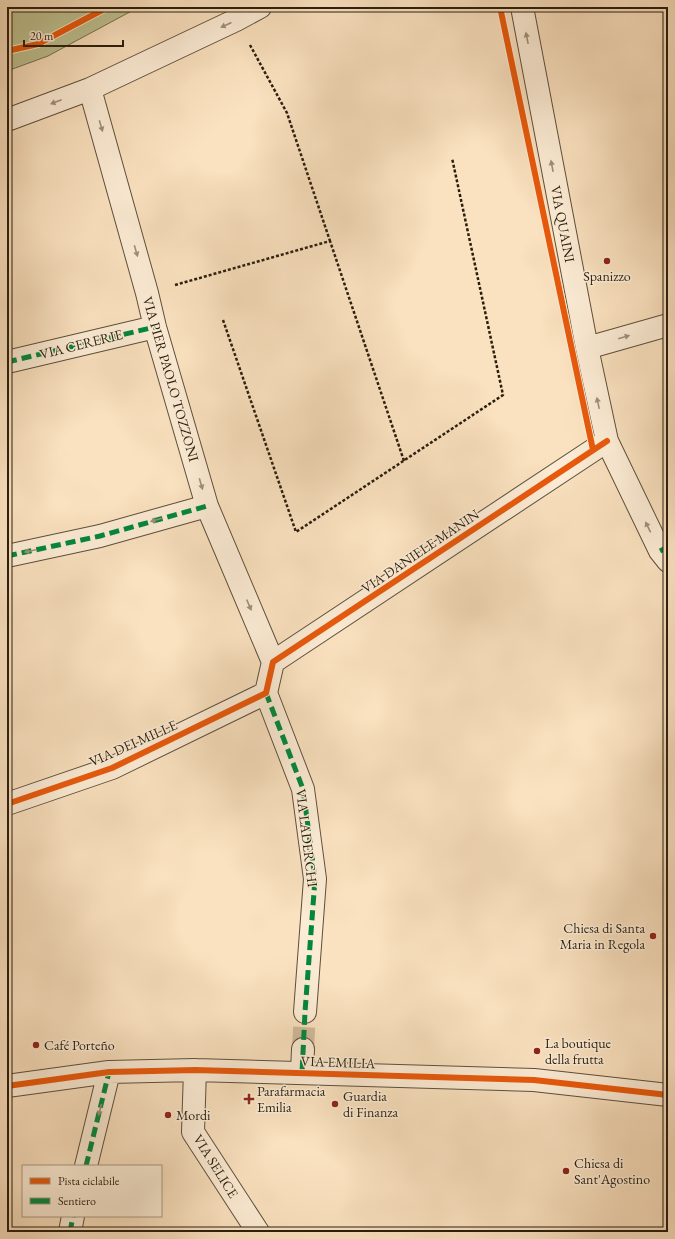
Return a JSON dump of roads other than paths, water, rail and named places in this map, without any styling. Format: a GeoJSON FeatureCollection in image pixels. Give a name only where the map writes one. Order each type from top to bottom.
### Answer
{"type":"FeatureCollection","features":[{"type":"Feature","properties":{"kind":"street"},"geometry":{"type":"LineString","coordinates":[[7,120],[90,89],[236,20],[260,7]]}},
{"type":"Feature","properties":{"kind":"street","name":"VIA QUAINI"},"geometry":{"type":"LineString","coordinates":[[522,7],[587,348],[607,441],[665,553]]}},
{"type":"Feature","properties":{"kind":"street","name":"VIA PIER PAOLO TOZZONI"},"geometry":{"type":"LineString","coordinates":[[90,89],[207,506],[273,662]]}},
{"type":"Feature","properties":{"kind":"street"},"geometry":{"type":"LineString","coordinates":[[587,348],[668,325]]}},
{"type":"Feature","properties":{"kind":"street","name":"VIA CERERIE"},"geometry":{"type":"LineString","coordinates":[[7,362],[156,327]]}},
{"type":"Feature","properties":{"kind":"street","name":"VIA DANIELE MANIN"},"geometry":{"type":"LineString","coordinates":[[273,662],[607,441]]}},
{"type":"Feature","properties":{"kind":"street"},"geometry":{"type":"LineString","coordinates":[[7,556],[100,536],[207,506]]}},
{"type":"Feature","properties":{"kind":"street"},"geometry":{"type":"LineString","coordinates":[[266,693],[273,662]]}},
{"type":"Feature","properties":{"kind":"street","name":"VIA DEI MILLE"},"geometry":{"type":"LineString","coordinates":[[7,804],[112,768],[266,693]]}},
{"type":"Feature","properties":{"kind":"street","name":"VIA LADERCHI"},"geometry":{"type":"LineString","coordinates":[[266,693],[303,789],[315,879],[305,1012]]}},
{"type":"Feature","properties":{"kind":"street"},"geometry":{"type":"LineString","coordinates":[[302,1049],[302,1073]]}},
{"type":"Feature","properties":{"kind":"street","name":"VIA EMILIA"},"geometry":{"type":"LineString","coordinates":[[7,1086],[109,1072],[195,1070],[534,1080],[668,1095]]}},
{"type":"Feature","properties":{"kind":"street","name":"VIA SELICE"},"geometry":{"type":"LineString","coordinates":[[195,1070],[193,1132],[258,1232]]}},
{"type":"Feature","properties":{"kind":"street"},"geometry":{"type":"LineString","coordinates":[[86,1165],[109,1072]]}},
{"type":"Feature","properties":{"kind":"street"},"geometry":{"type":"LineString","coordinates":[[70,1232],[74,1217]]}},
{"type":"Feature","properties":{"kind":"tunnel"},"geometry":{"type":"LineString","coordinates":[[303,1049],[305,1012]]}},
{"type":"Feature","properties":{"kind":"place","name":"Spanizzo"},"geometry":{"type":"Point","coordinates":[607,261]}},
{"type":"Feature","properties":{"kind":"place","name":"Chiesa di Santa Maria in Regola"},"geometry":{"type":"Point","coordinates":[653,936]}},
{"type":"Feature","properties":{"kind":"place","name":"Café Porteño"},"geometry":{"type":"Point","coordinates":[36,1045]}},
{"type":"Feature","properties":{"kind":"place","name":"La boutique della frutta"},"geometry":{"type":"Point","coordinates":[537,1051]}},
{"type":"Feature","properties":{"kind":"place","name":"Parafarmacia Emilia"},"geometry":{"type":"Point","coordinates":[249,1099]}},
{"type":"Feature","properties":{"kind":"place","name":"Guardia di Finanza"},"geometry":{"type":"Point","coordinates":[335,1104]}},
{"type":"Feature","properties":{"kind":"place","name":"Mordi"},"geometry":{"type":"Point","coordinates":[168,1115]}},
{"type":"Feature","properties":{"kind":"place","name":"Chiesa di Sant'Agostino"},"geometry":{"type":"Point","coordinates":[566,1171]}}]}
